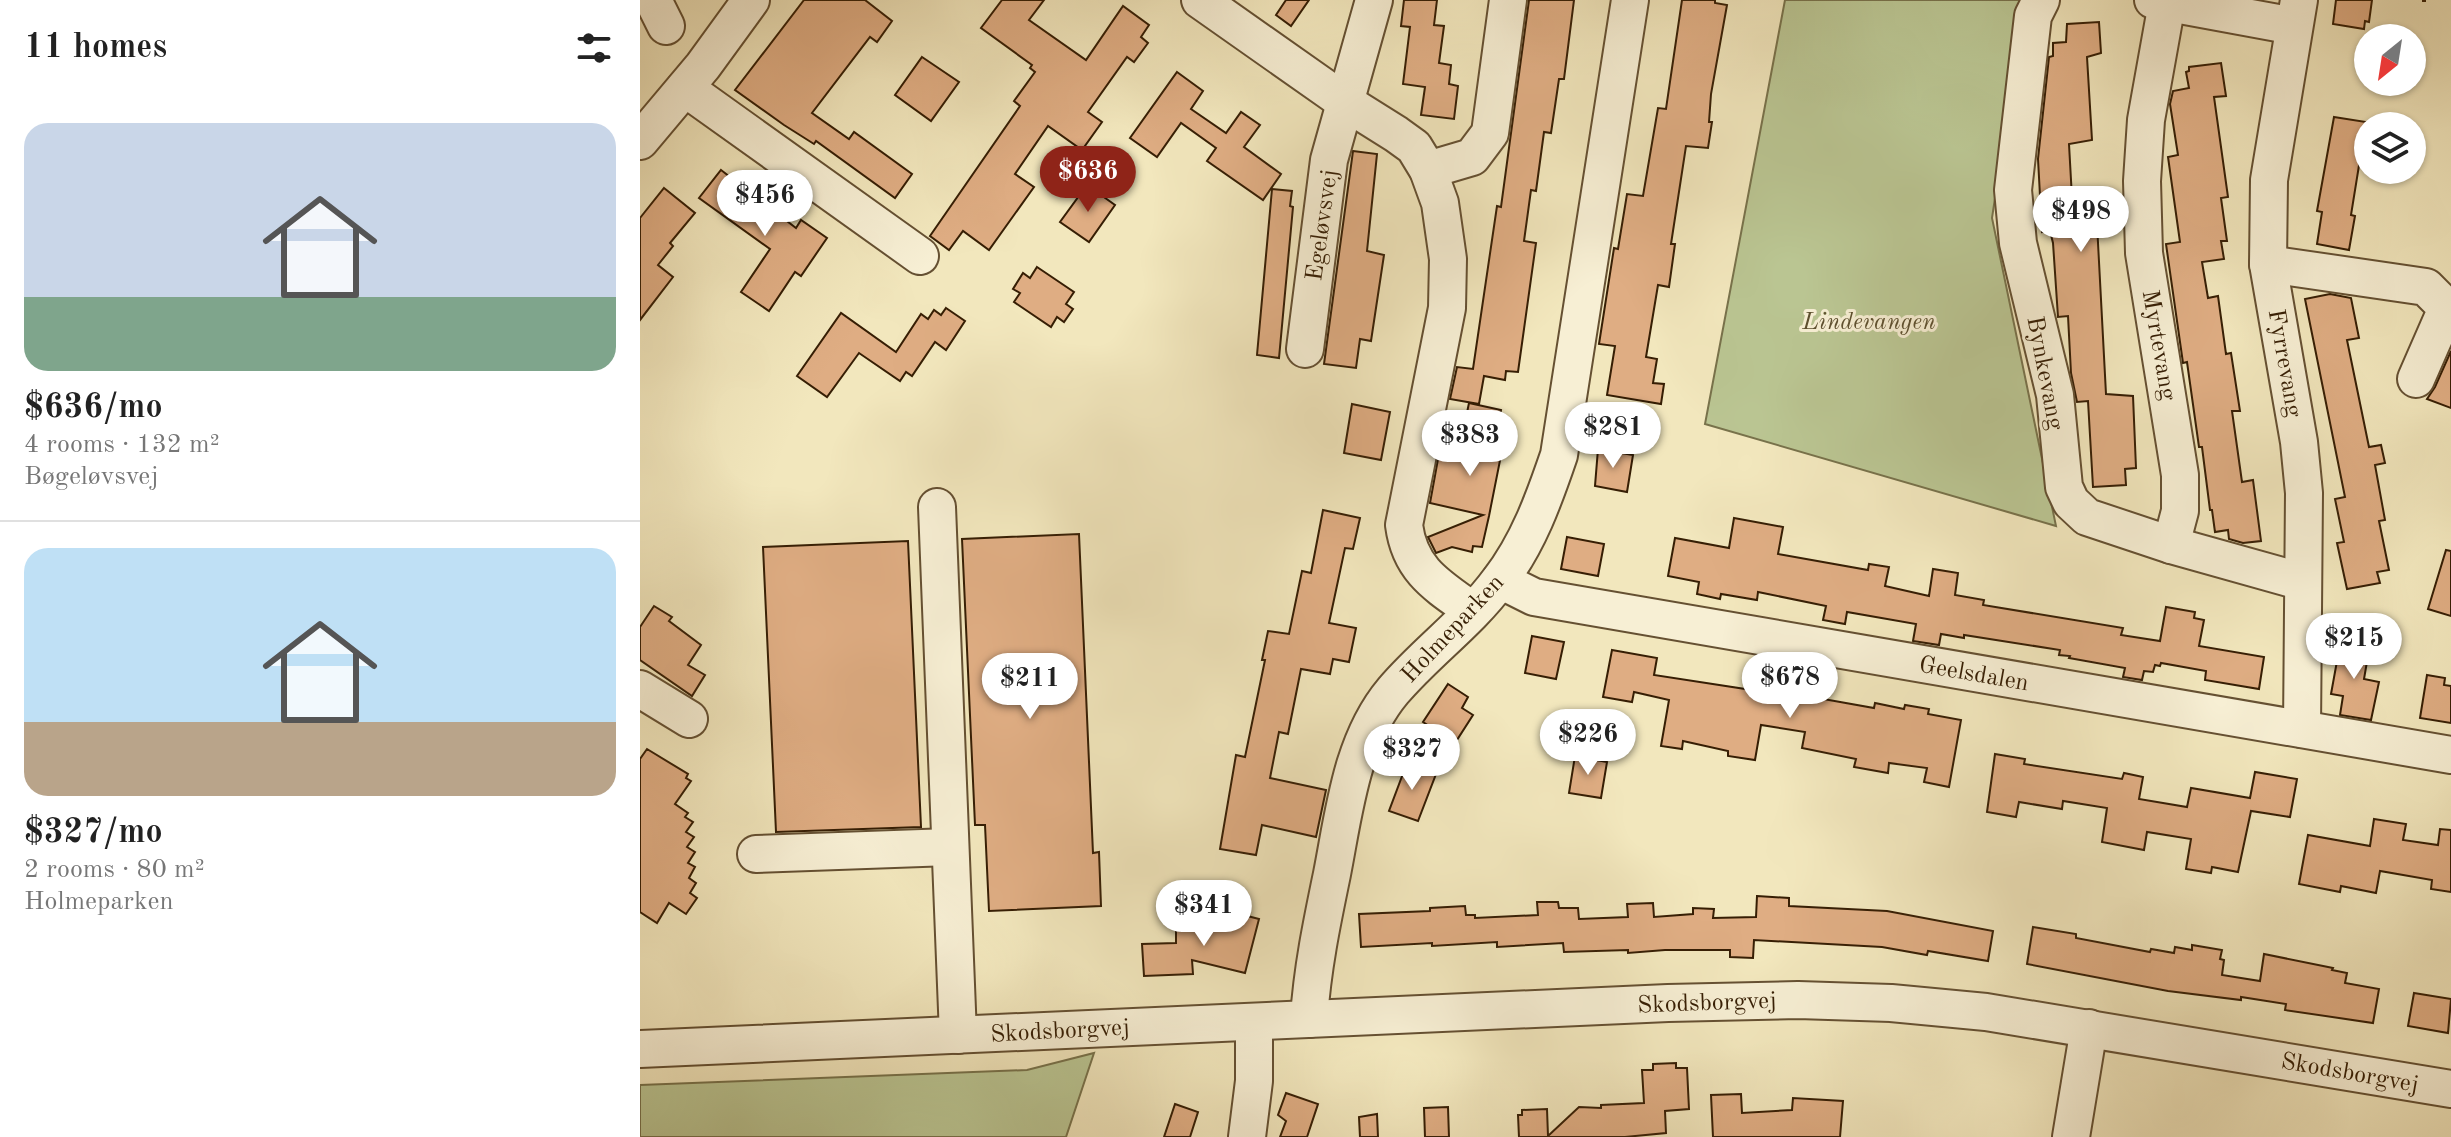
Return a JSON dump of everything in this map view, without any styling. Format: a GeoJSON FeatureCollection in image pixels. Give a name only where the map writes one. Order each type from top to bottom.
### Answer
{"type":"FeatureCollection","features":[{"type":"Feature","properties":{"kind":"street"},"geometry":{"type":"LineString","coordinates":[[640,141],[685,88],[751,0]]}},
{"type":"Feature","properties":{"kind":"street"},"geometry":{"type":"LineString","coordinates":[[1200,0],[1414,147],[1428,170],[1440,203],[1448,259],[1447,308],[1404,525],[1407,547],[1416,564],[1473,611]]}},
{"type":"Feature","properties":{"kind":"street","name":"Egeløvsvej"},"geometry":{"type":"LineString","coordinates":[[1305,349],[1329,160],[1374,0]]}},
{"type":"Feature","properties":{"kind":"street"},"geometry":{"type":"LineString","coordinates":[[1428,170],[1472,157],[1490,133],[1508,0]]}},
{"type":"Feature","properties":{"kind":"street","name":"Holmeparken"},"geometry":{"type":"LineString","coordinates":[[1309,1019],[1311,980],[1352,776],[1368,732],[1392,692],[1500,580],[1543,502],[1559,455],[1630,0]]}},
{"type":"Feature","properties":{"kind":"street","name":"Bynkevang"},"geometry":{"type":"LineString","coordinates":[[2041,0],[2033,16],[2013,190],[2014,218],[2055,395],[2064,487],[2071,502],[2087,517],[2171,545],[2303,582]]}},
{"type":"Feature","properties":{"kind":"street"},"geometry":{"type":"LineString","coordinates":[[2160,1],[2297,13]]}},
{"type":"Feature","properties":{"kind":"street","name":"Myrtevang"},"geometry":{"type":"LineString","coordinates":[[2160,1],[2142,181],[2144,253],[2180,475],[2180,511],[2171,545]]}},
{"type":"Feature","properties":{"kind":"street","name":"Fyrrevang"},"geometry":{"type":"LineString","coordinates":[[2297,13],[2269,180],[2268,264],[2299,442],[2304,493],[2302,729]]}},
{"type":"Feature","properties":{"kind":"street"},"geometry":{"type":"LineString","coordinates":[[685,88],[920,256]]}},
{"type":"Feature","properties":{"kind":"street"},"geometry":{"type":"LineString","coordinates":[[2268,264],[2426,287],[2447,308],[2416,379]]}},
{"type":"Feature","properties":{"kind":"street","name":"Skodsborgvej"},"geometry":{"type":"LineString","coordinates":[[937,507],[958,1035]]}},
{"type":"Feature","properties":{"kind":"street","name":"Geelsdalen"},"geometry":{"type":"LineString","coordinates":[[1500,580],[1534,597],[2451,755]]}},
{"type":"Feature","properties":{"kind":"street"},"geometry":{"type":"LineString","coordinates":[[640,689],[689,719]]}},
{"type":"Feature","properties":{"kind":"street"},"geometry":{"type":"LineString","coordinates":[[756,854],[950,847]]}},
{"type":"Feature","properties":{"kind":"street","name":"Skodsborgvej"},"geometry":{"type":"LineString","coordinates":[[640,1049],[1798,1000],[1891,1003],[1970,1010],[2451,1089]]}},
{"type":"Feature","properties":{"kind":"street"},"geometry":{"type":"LineString","coordinates":[[1247,1137],[1254,1081],[1254,1022]]}},
{"type":"Feature","properties":{"kind":"street"},"geometry":{"type":"LineString","coordinates":[[2071,1137],[2089,1028]]}},
{"type":"Feature","properties":{"kind":"green space","name":"Lindevangen"},"geometry":{"type":"Polygon","coordinates":[[[1785,0],[2025,0],[1992,218],[2056,526],[1705,424],[1785,0]]]}},
{"type":"Feature","properties":{"kind":"green space"},"geometry":{"type":"Polygon","coordinates":[[[1094,1053],[1066,1137],[640,1137],[640,1085],[1027,1070],[1094,1053]]]}},
{"type":"Feature","properties":{"kind":"building"},"geometry":{"type":"Polygon","coordinates":[[[804,0],[865,0],[892,21],[877,42],[870,37],[812,113],[849,139],[854,132],[912,174],[895,198],[816,141],[814,144],[735,90],[804,0]]]}},
{"type":"Feature","properties":{"kind":"building"},"geometry":{"type":"Polygon","coordinates":[[[1002,0],[1044,0],[1029,20],[1086,60],[1123,6],[1149,25],[1141,37],[1148,43],[1134,62],[1127,57],[1088,112],[1102,122],[1082,150],[1048,126],[1015,174],[1034,187],[989,250],[963,231],[949,250],[930,236],[1020,106],[1014,101],[1035,72],[1030,68],[1032,65],[981,28],[1002,0]]]}},
{"type":"Feature","properties":{"kind":"building"},"geometry":{"type":"Polygon","coordinates":[[[1286,0],[1309,0],[1291,26],[1276,15],[1286,0]]]}},
{"type":"Feature","properties":{"kind":"building"},"geometry":{"type":"Polygon","coordinates":[[[1404,0],[1437,0],[1434,25],[1444,26],[1439,63],[1451,65],[1449,84],[1458,86],[1454,119],[1421,115],[1425,87],[1403,84],[1410,27],[1401,26],[1404,0]]]}},
{"type":"Feature","properties":{"kind":"building"},"geometry":{"type":"Polygon","coordinates":[[[1529,0],[1574,0],[1564,79],[1559,79],[1551,133],[1544,132],[1536,191],[1531,190],[1524,241],[1536,243],[1518,372],[1506,371],[1505,380],[1484,376],[1479,404],[1450,399],[1457,367],[1473,369],[1497,206],[1501,207],[1529,0]]]}},
{"type":"Feature","properties":{"kind":"building"},"geometry":{"type":"Polygon","coordinates":[[[1682,0],[1715,0],[1715,3],[1727,5],[1711,94],[1709,122],[1712,122],[1708,148],[1686,146],[1671,244],[1675,244],[1669,287],[1658,285],[1646,357],[1657,359],[1653,383],[1664,384],[1661,404],[1607,395],[1615,346],[1599,344],[1614,248],[1618,249],[1627,194],[1643,196],[1658,108],[1666,109],[1682,0]]]}},
{"type":"Feature","properties":{"kind":"building"},"geometry":{"type":"Polygon","coordinates":[[[2336,0],[2372,0],[2369,22],[2354,24],[2354,27],[2333,24],[2336,0]]]}},
{"type":"Feature","properties":{"kind":"building"},"geometry":{"type":"Polygon","coordinates":[[[2099,22],[2101,53],[2087,57],[2092,140],[2069,144],[2072,198],[2083,198],[2085,225],[2097,224],[2106,394],[2133,396],[2136,468],[2125,469],[2126,485],[2093,487],[2088,401],[2077,402],[2071,373],[2068,316],[2058,317],[2053,243],[2050,231],[2042,232],[2038,159],[2053,43],[2066,42],[2067,24],[2099,22]]]}},
{"type":"Feature","properties":{"kind":"building"},"geometry":{"type":"Polygon","coordinates":[[[922,57],[959,82],[931,121],[895,95],[922,57]]]}},
{"type":"Feature","properties":{"kind":"building"},"geometry":{"type":"Polygon","coordinates":[[[2221,63],[2226,96],[2214,97],[2228,197],[2221,198],[2227,241],[2221,241],[2224,259],[2202,262],[2208,298],[2218,296],[2226,354],[2231,353],[2240,411],[2232,411],[2242,482],[2253,480],[2261,541],[2243,543],[2229,539],[2228,530],[2215,532],[2187,362],[2183,363],[2166,244],[2180,242],[2168,157],[2178,155],[2170,104],[2173,91],[2189,88],[2186,72],[2189,67],[2221,63]]]}},
{"type":"Feature","properties":{"kind":"building"},"geometry":{"type":"Polygon","coordinates":[[[1177,72],[1203,91],[1191,109],[1226,133],[1241,112],[1260,125],[1244,147],[1281,174],[1263,200],[1207,161],[1216,148],[1181,123],[1157,157],[1130,138],[1177,72]]]}},
{"type":"Feature","properties":{"kind":"building"},"geometry":{"type":"Polygon","coordinates":[[[2334,117],[2354,120],[2356,184],[2351,215],[2355,216],[2349,250],[2317,244],[2322,212],[2317,211],[2334,117]]]}},
{"type":"Feature","properties":{"kind":"building"},"geometry":{"type":"Polygon","coordinates":[[[1353,151],[1377,154],[1367,251],[1384,255],[1371,341],[1360,339],[1356,368],[1324,364],[1353,151]]]}},
{"type":"Feature","properties":{"kind":"building"},"geometry":{"type":"Polygon","coordinates":[[[721,170],[796,228],[801,220],[827,238],[801,276],[795,272],[769,311],[741,292],[770,249],[699,198],[721,170]]]}},
{"type":"Feature","properties":{"kind":"building"},"geometry":{"type":"Polygon","coordinates":[[[1087,185],[1115,205],[1089,242],[1060,222],[1087,185]]]}},
{"type":"Feature","properties":{"kind":"building"},"geometry":{"type":"Polygon","coordinates":[[[664,188],[695,213],[670,243],[673,246],[658,265],[673,277],[640,320],[640,218],[664,188]]]}},
{"type":"Feature","properties":{"kind":"building"},"geometry":{"type":"Polygon","coordinates":[[[1272,189],[1292,191],[1290,206],[1293,207],[1279,358],[1257,355],[1272,189]]]}},
{"type":"Feature","properties":{"kind":"building"},"geometry":{"type":"Polygon","coordinates":[[[1037,267],[1074,292],[1066,304],[1073,309],[1064,322],[1057,317],[1051,327],[1014,302],[1020,293],[1013,289],[1023,273],[1030,278],[1037,267]]]}},
{"type":"Feature","properties":{"kind":"building"},"geometry":{"type":"Polygon","coordinates":[[[2330,294],[2351,298],[2359,338],[2347,340],[2369,447],[2381,445],[2385,463],[2375,465],[2385,520],[2379,521],[2389,570],[2377,572],[2380,583],[2347,589],[2337,543],[2344,542],[2335,499],[2345,497],[2305,299],[2330,294]]]}},
{"type":"Feature","properties":{"kind":"building"},"geometry":{"type":"Polygon","coordinates":[[[946,308],[965,321],[946,350],[935,342],[912,376],[906,372],[900,381],[859,353],[827,397],[797,376],[841,313],[896,352],[921,314],[928,319],[934,310],[941,315],[946,308]]]}},
{"type":"Feature","properties":{"kind":"building"},"geometry":{"type":"Polygon","coordinates":[[[2451,351],[2451,408],[2427,399],[2451,351]]]}},
{"type":"Feature","properties":{"kind":"building"},"geometry":{"type":"Polygon","coordinates":[[[1469,403],[1501,410],[1500,416],[1508,420],[1489,516],[1482,547],[1473,546],[1472,552],[1452,547],[1436,553],[1428,537],[1483,515],[1430,503],[1438,459],[1457,461],[1469,403]]]}},
{"type":"Feature","properties":{"kind":"building"},"geometry":{"type":"Polygon","coordinates":[[[1352,404],[1390,412],[1381,460],[1344,453],[1352,404]]]}},
{"type":"Feature","properties":{"kind":"building"},"geometry":{"type":"Polygon","coordinates":[[[1598,449],[1633,455],[1627,492],[1595,486],[1598,449]]]}},
{"type":"Feature","properties":{"kind":"building"},"geometry":{"type":"Polygon","coordinates":[[[1323,510],[1360,518],[1353,549],[1345,548],[1329,623],[1356,628],[1349,662],[1333,659],[1330,674],[1301,669],[1288,734],[1279,732],[1270,778],[1326,790],[1316,837],[1262,825],[1256,855],[1220,849],[1236,755],[1245,757],[1268,631],[1289,634],[1302,571],[1311,573],[1323,510]]]}},
{"type":"Feature","properties":{"kind":"building"},"geometry":{"type":"Polygon","coordinates":[[[1734,518],[1783,527],[1778,554],[1868,570],[1869,564],[1889,567],[1885,586],[1929,596],[1933,569],[1958,573],[1955,595],[1984,600],[1983,605],[2123,628],[2121,635],[2160,641],[2166,607],[2195,612],[2194,618],[2204,620],[2199,646],[2264,657],[2259,689],[2205,680],[2206,671],[2161,663],[2160,666],[2155,665],[2153,672],[2144,671],[2142,680],[2123,677],[2125,668],[2069,658],[2059,655],[2060,650],[1964,635],[1964,638],[1941,634],[1939,645],[1913,641],[1916,624],[1847,612],[1845,624],[1823,620],[1826,606],[1758,592],[1757,600],[1721,594],[1720,599],[1697,594],[1699,582],[1668,576],[1675,538],[1729,548],[1734,518]]]}},
{"type":"Feature","properties":{"kind":"building"},"geometry":{"type":"Polygon","coordinates":[[[1079,534],[1093,853],[1099,852],[1101,906],[989,911],[985,825],[975,825],[962,539],[1079,534]]]}},
{"type":"Feature","properties":{"kind":"building"},"geometry":{"type":"Polygon","coordinates":[[[1567,537],[1604,544],[1598,576],[1561,569],[1567,537]]]}},
{"type":"Feature","properties":{"kind":"building"},"geometry":{"type":"Polygon","coordinates":[[[908,541],[921,827],[776,832],[763,547],[908,541]]]}},
{"type":"Feature","properties":{"kind":"building"},"geometry":{"type":"Polygon","coordinates":[[[2446,550],[2451,551],[2451,616],[2428,609],[2446,550]]]}},
{"type":"Feature","properties":{"kind":"building"},"geometry":{"type":"Polygon","coordinates":[[[654,606],[672,617],[669,621],[701,645],[688,665],[705,675],[692,696],[640,660],[640,627],[654,606]]]}},
{"type":"Feature","properties":{"kind":"building"},"geometry":{"type":"Polygon","coordinates":[[[1532,636],[1564,642],[1556,679],[1525,673],[1532,636]]]}},
{"type":"Feature","properties":{"kind":"building"},"geometry":{"type":"Polygon","coordinates":[[[2341,639],[2370,644],[2364,679],[2379,682],[2371,720],[2340,715],[2343,696],[2331,694],[2341,639]]]}},
{"type":"Feature","properties":{"kind":"building"},"geometry":{"type":"Polygon","coordinates":[[[1612,650],[1657,658],[1654,675],[1778,694],[1785,674],[1815,679],[1812,697],[1874,708],[1875,703],[1904,709],[1905,705],[1929,709],[1928,714],[1961,720],[1949,787],[1924,782],[1927,768],[1889,763],[1888,773],[1854,767],[1856,759],[1802,748],[1805,732],[1761,725],[1755,760],[1728,756],[1728,751],[1683,741],[1682,749],[1661,746],[1669,700],[1634,692],[1632,702],[1603,697],[1612,650]]]}},
{"type":"Feature","properties":{"kind":"building"},"geometry":{"type":"Polygon","coordinates":[[[2427,675],[2445,678],[2444,685],[2451,686],[2451,723],[2420,718],[2427,675]]]}},
{"type":"Feature","properties":{"kind":"building"},"geometry":{"type":"Polygon","coordinates":[[[1448,684],[1468,697],[1462,708],[1473,715],[1455,743],[1423,722],[1448,684]]]}},
{"type":"Feature","properties":{"kind":"building"},"geometry":{"type":"Polygon","coordinates":[[[647,749],[688,774],[686,778],[691,781],[675,804],[688,813],[685,817],[693,822],[686,832],[694,837],[687,847],[695,852],[688,863],[695,867],[689,878],[696,883],[690,893],[697,898],[686,914],[669,903],[657,923],[640,912],[640,759],[647,749]]]}},
{"type":"Feature","properties":{"kind":"building"},"geometry":{"type":"Polygon","coordinates":[[[1995,754],[2025,759],[2024,764],[2122,779],[2124,773],[2143,777],[2139,799],[2187,807],[2191,788],[2250,798],[2255,772],[2297,779],[2290,817],[2251,811],[2238,872],[2212,867],[2211,873],[2186,869],[2191,839],[2147,832],[2144,850],[2102,842],[2107,808],[2063,801],[2062,809],[2019,802],[2016,817],[1987,812],[1995,754]]]}},
{"type":"Feature","properties":{"kind":"building"},"geometry":{"type":"Polygon","coordinates":[[[1575,756],[1607,762],[1601,798],[1569,793],[1575,756]]]}},
{"type":"Feature","properties":{"kind":"building"},"geometry":{"type":"Polygon","coordinates":[[[1407,763],[1436,774],[1418,821],[1389,811],[1407,763]]]}},
{"type":"Feature","properties":{"kind":"building"},"geometry":{"type":"Polygon","coordinates":[[[2374,819],[2406,824],[2403,840],[2438,845],[2440,829],[2451,830],[2451,892],[2431,889],[2432,880],[2380,871],[2376,893],[2341,886],[2340,892],[2299,884],[2308,835],[2370,846],[2374,819]]]}},
{"type":"Feature","properties":{"kind":"building"},"geometry":{"type":"Polygon","coordinates":[[[1757,896],[1789,898],[1789,906],[1887,911],[1993,931],[1988,961],[1928,951],[1927,955],[1882,947],[1754,940],[1753,958],[1730,957],[1730,950],[1564,952],[1563,943],[1497,947],[1497,942],[1361,947],[1359,914],[1465,906],[1466,915],[1475,915],[1475,918],[1538,915],[1537,902],[1558,902],[1559,908],[1578,908],[1579,919],[1628,917],[1627,904],[1653,903],[1654,917],[1693,914],[1693,908],[1714,909],[1713,918],[1756,917],[1757,896]]]}},
{"type":"Feature","properties":{"kind":"building"},"geometry":{"type":"Polygon","coordinates":[[[1228,911],[1259,919],[1245,973],[1192,960],[1193,974],[1144,976],[1142,944],[1176,943],[1176,929],[1224,927],[1228,911]]]}},
{"type":"Feature","properties":{"kind":"building"},"geometry":{"type":"Polygon","coordinates":[[[2033,927],[2150,952],[2151,949],[2174,953],[2175,947],[2192,950],[2192,945],[2222,950],[2222,975],[2260,981],[2264,954],[2333,968],[2347,973],[2345,983],[2379,989],[2373,1023],[2285,1010],[2286,1004],[2168,991],[2027,964],[2033,927]]]}},
{"type":"Feature","properties":{"kind":"building"},"geometry":{"type":"Polygon","coordinates":[[[2414,993],[2451,999],[2448,1033],[2408,1026],[2414,993]]]}},
{"type":"Feature","properties":{"kind":"building"},"geometry":{"type":"Polygon","coordinates":[[[1676,1063],[1676,1068],[1687,1068],[1689,1109],[1665,1111],[1666,1133],[1625,1137],[1519,1137],[1518,1115],[1522,1115],[1522,1110],[1547,1109],[1548,1136],[1579,1107],[1644,1103],[1642,1070],[1653,1070],[1653,1064],[1676,1063]]]}},
{"type":"Feature","properties":{"kind":"building"},"geometry":{"type":"Polygon","coordinates":[[[1286,1093],[1318,1104],[1307,1137],[1280,1137],[1286,1121],[1278,1115],[1286,1093]]]}},
{"type":"Feature","properties":{"kind":"building"},"geometry":{"type":"Polygon","coordinates":[[[1741,1094],[1742,1113],[1792,1110],[1793,1098],[1843,1101],[1840,1137],[1713,1137],[1711,1095],[1741,1094]]]}},
{"type":"Feature","properties":{"kind":"building"},"geometry":{"type":"Polygon","coordinates":[[[1175,1104],[1198,1112],[1190,1137],[1164,1137],[1175,1104]]]}},
{"type":"Feature","properties":{"kind":"building"},"geometry":{"type":"Polygon","coordinates":[[[1448,1107],[1449,1137],[1425,1137],[1424,1108],[1448,1107]]]}},
{"type":"Feature","properties":{"kind":"building"},"geometry":{"type":"Polygon","coordinates":[[[1377,1114],[1378,1137],[1360,1137],[1359,1117],[1377,1114]]]}}]}
